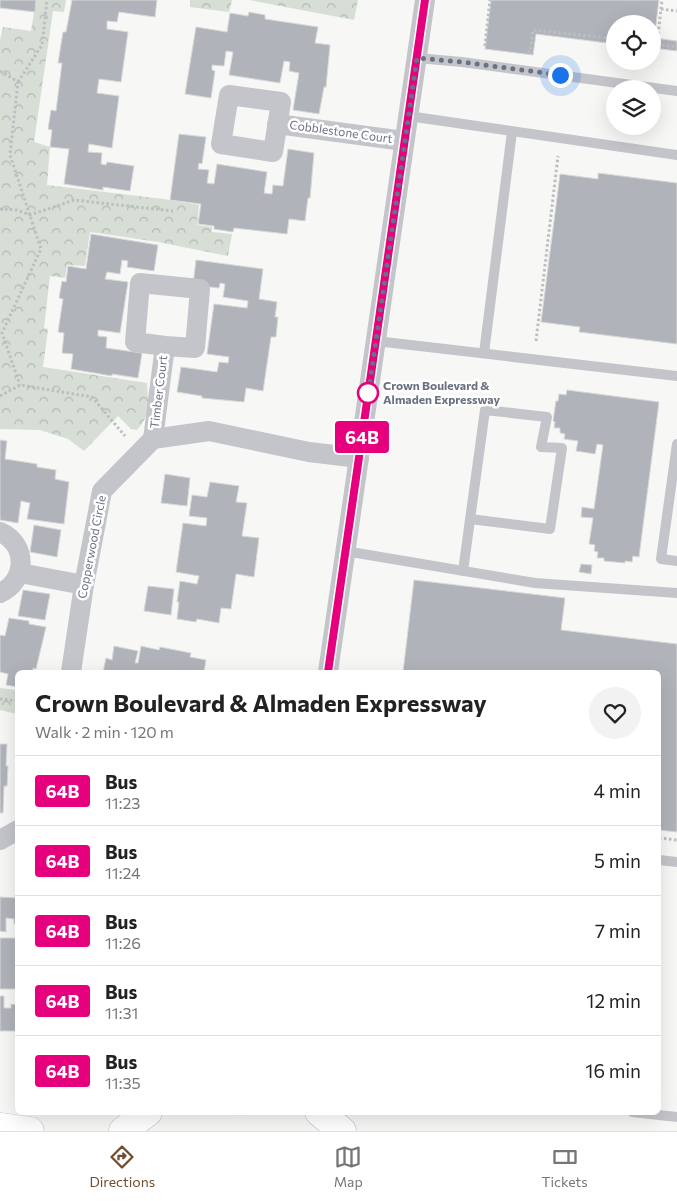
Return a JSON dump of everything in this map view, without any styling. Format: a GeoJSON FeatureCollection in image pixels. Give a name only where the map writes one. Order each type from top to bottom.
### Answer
{"type":"FeatureCollection","features":[{"type":"Feature","properties":{"kind":"main road"},"geometry":{"type":"LineString","coordinates":[[123,1131],[144,1115]]}},
{"type":"Feature","properties":{"kind":"main road"},"geometry":{"type":"LineString","coordinates":[[323,1115],[342,1131]]}},
{"type":"Feature","properties":{"kind":"main road"},"geometry":{"type":"LineString","coordinates":[[0,1127],[30,1131]]}},
{"type":"Feature","properties":{"kind":"street"},"geometry":{"type":"LineString","coordinates":[[328,670],[425,0]]}},
{"type":"Feature","properties":{"kind":"street","name":"Cobblestone Court"},"geometry":{"type":"LineString","coordinates":[[278,124],[404,140]]}},
{"type":"Feature","properties":{"kind":"street","name":"Timber Court"},"geometry":{"type":"LineString","coordinates":[[154,439],[165,346]]}},
{"type":"Feature","properties":{"kind":"street"},"geometry":{"type":"LineString","coordinates":[[154,439],[209,432],[309,452],[359,458]]}},
{"type":"Feature","properties":{"kind":"street","name":"Copperwood Circle"},"geometry":{"type":"LineString","coordinates":[[71,670],[84,584],[102,491],[154,439]]}},
{"type":"Feature","properties":{"kind":"street"},"geometry":{"type":"LineString","coordinates":[[0,532],[14,542],[20,551],[22,562],[20,573],[15,583],[0,593]]}},
{"type":"Feature","properties":{"kind":"street"},"geometry":{"type":"LineString","coordinates":[[20,573],[84,584]]}},
{"type":"Feature","properties":{"kind":"street"},"geometry":{"type":"LineString","coordinates":[[0,840],[15,832]]}},
{"type":"Feature","properties":{"kind":"lane"},"geometry":{"type":"LineString","coordinates":[[417,58],[462,62],[677,91]]}},
{"type":"Feature","properties":{"kind":"lane"},"geometry":{"type":"LineString","coordinates":[[408,116],[677,155]]}},
{"type":"Feature","properties":{"kind":"lane"},"geometry":{"type":"LineString","coordinates":[[484,353],[512,132]]}},
{"type":"Feature","properties":{"kind":"lane"},"geometry":{"type":"LineString","coordinates":[[376,341],[677,376]]}},
{"type":"Feature","properties":{"kind":"lane"},"geometry":{"type":"LineString","coordinates":[[463,571],[470,519],[485,410],[547,417],[541,447],[562,448],[550,529],[470,519]]}},
{"type":"Feature","properties":{"kind":"lane"},"geometry":{"type":"LineString","coordinates":[[677,444],[661,559],[677,561]]}},
{"type":"Feature","properties":{"kind":"lane"},"geometry":{"type":"LineString","coordinates":[[345,551],[535,583],[677,593]]}},
{"type":"Feature","properties":{"kind":"lane"},"geometry":{"type":"LineString","coordinates":[[661,860],[677,862]]}},
{"type":"Feature","properties":{"kind":"lane"},"geometry":{"type":"LineString","coordinates":[[654,1115],[677,1118]]}},
{"type":"Feature","properties":{"kind":"path"},"geometry":{"type":"LineString","coordinates":[[20,385],[2,333],[41,249],[10,155],[18,82],[42,44],[47,0]]}},
{"type":"Feature","properties":{"kind":"path"},"geometry":{"type":"LineString","coordinates":[[485,46],[490,0]]}},
{"type":"Feature","properties":{"kind":"path"},"geometry":{"type":"LineString","coordinates":[[660,15],[662,0]]}},
{"type":"Feature","properties":{"kind":"path"},"geometry":{"type":"LineString","coordinates":[[661,9],[677,11]]}},
{"type":"Feature","properties":{"kind":"path"},"geometry":{"type":"LineString","coordinates":[[521,50],[530,52],[533,30],[606,38]]}},
{"type":"Feature","properties":{"kind":"path"},"geometry":{"type":"LineString","coordinates":[[478,45],[494,47]]}},
{"type":"Feature","properties":{"kind":"path"},"geometry":{"type":"LineString","coordinates":[[661,45],[677,47]]}},
{"type":"Feature","properties":{"kind":"path"},"geometry":{"type":"LineString","coordinates":[[0,71],[18,82]]}},
{"type":"Feature","properties":{"kind":"path"},"geometry":{"type":"LineString","coordinates":[[534,359],[560,138]]}},
{"type":"Feature","properties":{"kind":"path"},"geometry":{"type":"LineString","coordinates":[[0,208],[17,210],[30,215],[74,200],[173,211]]}},
{"type":"Feature","properties":{"kind":"path"},"geometry":{"type":"LineString","coordinates":[[0,396],[20,385],[92,397],[139,454]]}},
{"type":"Feature","properties":{"kind":"path"},"geometry":{"type":"LineString","coordinates":[[0,699],[15,701]]}},
{"type":"Feature","properties":{"kind":"path"},"geometry":{"type":"LineString","coordinates":[[661,838],[677,840]]}},
{"type":"Feature","properties":{"kind":"green space"},"geometry":{"type":"Polygon","coordinates":[[[36,0],[66,0],[64,12],[53,11],[34,142],[50,147],[47,185],[199,205],[197,225],[212,227],[212,232],[232,234],[228,256],[158,242],[90,232],[85,266],[67,265],[65,278],[50,276],[44,328],[48,329],[43,367],[147,383],[147,413],[137,430],[131,429],[118,416],[84,451],[68,439],[40,430],[0,429],[0,40],[3,27],[31,31],[36,0]]]}},
{"type":"Feature","properties":{"kind":"green space"},"geometry":{"type":"Polygon","coordinates":[[[190,0],[232,0],[229,12],[190,7],[190,0]]]}},
{"type":"Feature","properties":{"kind":"green space"},"geometry":{"type":"Polygon","coordinates":[[[249,0],[358,0],[354,20],[249,0]]]}},
{"type":"Feature","properties":{"kind":"green space"},"geometry":{"type":"Polygon","coordinates":[[[0,688],[15,690],[15,714],[0,710],[0,688]]]}},
{"type":"Feature","properties":{"kind":"building"},"geometry":{"type":"Polygon","coordinates":[[[0,0],[36,0],[35,12],[0,8],[0,0]]]}},
{"type":"Feature","properties":{"kind":"building"},"geometry":{"type":"Polygon","coordinates":[[[72,0],[157,0],[155,17],[119,12],[117,22],[107,21],[107,29],[128,32],[121,82],[99,79],[97,93],[119,96],[112,148],[89,144],[88,152],[102,153],[101,164],[106,165],[107,162],[134,166],[130,191],[103,187],[103,190],[64,184],[69,149],[50,147],[52,130],[48,129],[51,110],[56,111],[62,63],[58,63],[63,32],[66,32],[72,0]]]}},
{"type":"Feature","properties":{"kind":"building"},"geometry":{"type":"Polygon","coordinates":[[[491,0],[659,0],[657,15],[606,15],[606,43],[536,34],[533,55],[485,49],[491,0]]]}},
{"type":"Feature","properties":{"kind":"building"},"geometry":{"type":"Polygon","coordinates":[[[249,12],[265,15],[265,19],[318,27],[315,43],[330,45],[326,87],[324,87],[319,114],[293,110],[299,73],[289,71],[290,62],[284,61],[280,83],[229,75],[233,52],[226,51],[224,66],[212,65],[212,70],[215,71],[211,98],[185,94],[196,27],[227,32],[230,13],[248,16],[249,12]]]}},
{"type":"Feature","properties":{"kind":"building"},"geometry":{"type":"Polygon","coordinates":[[[661,39],[677,41],[677,51],[661,49],[661,39]]]}},
{"type":"Feature","properties":{"kind":"building"},"geometry":{"type":"Polygon","coordinates":[[[179,134],[206,137],[202,164],[199,163],[198,169],[209,170],[207,183],[214,184],[217,164],[267,172],[264,193],[272,194],[273,185],[283,186],[288,149],[314,153],[310,198],[308,198],[305,221],[289,219],[287,234],[234,228],[233,232],[214,229],[214,226],[198,224],[201,204],[170,200],[179,134]]]}},
{"type":"Feature","properties":{"kind":"building"},"geometry":{"type":"Polygon","coordinates":[[[598,173],[677,183],[677,344],[579,332],[580,327],[541,322],[560,174],[598,179],[598,173]]]}},
{"type":"Feature","properties":{"kind":"building"},"geometry":{"type":"Polygon","coordinates":[[[91,234],[158,245],[154,271],[127,267],[128,261],[122,260],[120,274],[107,272],[105,279],[128,282],[120,333],[98,330],[98,336],[107,337],[106,348],[142,353],[138,378],[71,369],[73,354],[62,353],[64,333],[58,332],[63,299],[59,298],[62,281],[66,282],[68,266],[86,269],[91,234]]]}},
{"type":"Feature","properties":{"kind":"building"},"geometry":{"type":"Polygon","coordinates":[[[196,260],[263,269],[259,299],[277,302],[275,317],[278,317],[276,337],[271,337],[263,391],[246,388],[244,402],[202,398],[202,396],[177,392],[181,367],[217,372],[219,362],[228,363],[229,357],[207,354],[214,304],[247,308],[248,301],[223,297],[225,284],[220,283],[219,288],[193,285],[196,260]]]}},
{"type":"Feature","properties":{"kind":"building"},"geometry":{"type":"Polygon","coordinates":[[[567,390],[659,402],[639,557],[633,556],[632,562],[604,561],[604,558],[597,558],[598,552],[594,551],[595,545],[589,544],[593,518],[581,517],[582,507],[594,509],[603,445],[597,444],[595,454],[576,451],[578,441],[564,439],[565,434],[560,433],[560,428],[554,428],[555,422],[553,421],[556,401],[558,401],[559,394],[566,395],[567,390]]]}},
{"type":"Feature","properties":{"kind":"building"},"geometry":{"type":"Polygon","coordinates":[[[0,440],[7,441],[5,459],[37,464],[37,467],[56,470],[55,479],[69,482],[64,524],[27,519],[30,503],[21,501],[18,523],[0,520],[0,440]]]}},
{"type":"Feature","properties":{"kind":"building"},"geometry":{"type":"Polygon","coordinates":[[[165,474],[190,478],[187,506],[161,503],[165,474]]]}},
{"type":"Feature","properties":{"kind":"building"},"geometry":{"type":"Polygon","coordinates":[[[210,482],[239,486],[236,502],[247,503],[242,536],[259,538],[254,577],[236,574],[231,609],[221,608],[219,623],[197,619],[196,622],[177,619],[180,581],[197,584],[199,576],[176,572],[183,523],[206,526],[207,518],[189,516],[192,495],[207,497],[210,482]]]}},
{"type":"Feature","properties":{"kind":"building"},"geometry":{"type":"Polygon","coordinates":[[[34,525],[61,530],[57,557],[30,552],[34,525]]]}},
{"type":"Feature","properties":{"kind":"building"},"geometry":{"type":"Polygon","coordinates":[[[581,564],[592,565],[591,574],[579,572],[581,564]]]}},
{"type":"Feature","properties":{"kind":"building"},"geometry":{"type":"Polygon","coordinates":[[[414,580],[565,598],[561,630],[677,644],[677,832],[661,830],[661,670],[403,670],[414,580]]]}},
{"type":"Feature","properties":{"kind":"building"},"geometry":{"type":"Polygon","coordinates":[[[148,586],[174,589],[171,615],[144,611],[148,586]]]}},
{"type":"Feature","properties":{"kind":"building"},"geometry":{"type":"Polygon","coordinates":[[[23,590],[50,594],[45,620],[18,616],[23,590]]]}},
{"type":"Feature","properties":{"kind":"building"},"geometry":{"type":"Polygon","coordinates":[[[9,618],[29,621],[29,624],[46,627],[36,669],[15,670],[15,686],[6,685],[8,674],[0,672],[0,635],[5,636],[9,618]]]}},
{"type":"Feature","properties":{"kind":"building"},"geometry":{"type":"Polygon","coordinates":[[[114,646],[138,651],[135,663],[138,663],[141,646],[159,650],[160,647],[191,653],[190,657],[206,660],[204,670],[103,670],[106,658],[112,660],[114,646]]]}},
{"type":"Feature","properties":{"kind":"building"},"geometry":{"type":"Polygon","coordinates":[[[0,744],[7,744],[6,766],[8,766],[7,786],[4,786],[3,813],[0,813],[0,744]]]}},
{"type":"Feature","properties":{"kind":"building"},"geometry":{"type":"Polygon","coordinates":[[[0,897],[15,898],[15,924],[14,919],[6,918],[6,932],[0,931],[0,897]]]}},
{"type":"Feature","properties":{"kind":"building"},"geometry":{"type":"Polygon","coordinates":[[[0,938],[15,938],[15,989],[0,989],[0,938]]]}},
{"type":"Feature","properties":{"kind":"building"},"geometry":{"type":"Polygon","coordinates":[[[0,996],[4,996],[4,1008],[11,1008],[11,1004],[15,1005],[15,1031],[0,1031],[0,996]]]}},
{"type":"Feature","properties":{"kind":"bus line","name":"64B"},"geometry":{"type":"LineString","coordinates":[[328,670],[425,0]]}},
{"type":"Feature","properties":{"kind":"place","name":"Crown Boulevard & Almaden Expressway"},"geometry":{"type":"Point","coordinates":[368,393]}},
{"type":"Feature","properties":{"kind":"route"},"geometry":{"type":"LineString","coordinates":[[368,393],[368,396],[417,58],[560,75]]}}]}
